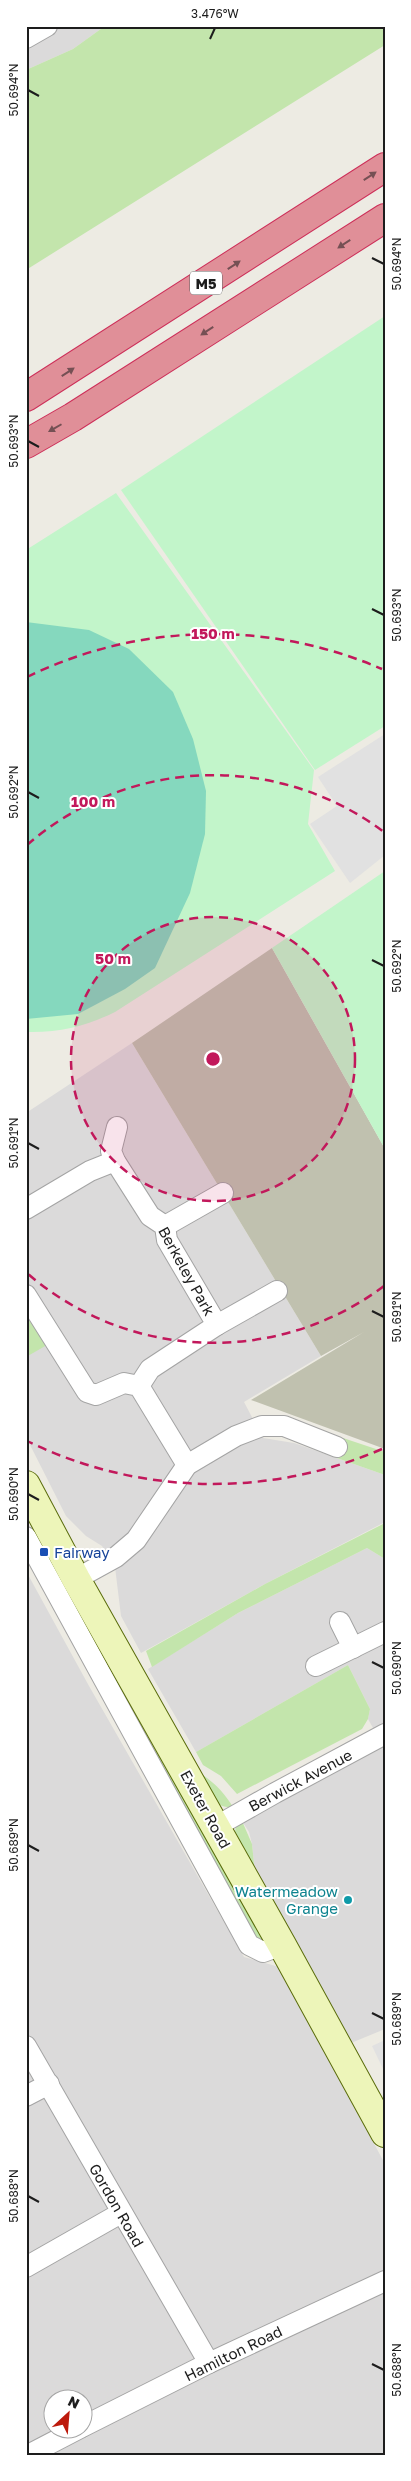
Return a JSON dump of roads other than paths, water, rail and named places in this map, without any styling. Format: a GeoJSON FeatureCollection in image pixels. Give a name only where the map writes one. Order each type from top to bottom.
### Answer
{"type":"FeatureCollection","features":[{"type":"Feature","properties":{"kind":"highway","name":"M5"},"geometry":{"type":"LineString","coordinates":[[26,397],[385,167]]}},
{"type":"Feature","properties":{"kind":"highway"},"geometry":{"type":"LineString","coordinates":[[26,444],[73,417],[385,218]]}},
{"type":"Feature","properties":{"kind":"street"},"geometry":{"type":"LineString","coordinates":[[26,38],[47,26]]}},
{"type":"Feature","properties":{"kind":"street"},"geometry":{"type":"LineString","coordinates":[[26,1209],[90,1171],[115,1162],[112,1150],[117,1127]]}},
{"type":"Feature","properties":{"kind":"street","name":"Berkeley Park"},"geometry":{"type":"LineString","coordinates":[[115,1162],[150,1216],[165,1226],[167,1240],[217,1325],[150,1369],[139,1386]]}},
{"type":"Feature","properties":{"kind":"street"},"geometry":{"type":"LineString","coordinates":[[165,1226],[223,1193]]}},
{"type":"Feature","properties":{"kind":"street"},"geometry":{"type":"LineString","coordinates":[[217,1325],[277,1291]]}},
{"type":"Feature","properties":{"kind":"street"},"geometry":{"type":"LineString","coordinates":[[26,1294],[87,1392],[96,1395],[124,1384],[139,1386],[187,1465]]}},
{"type":"Feature","properties":{"kind":"street"},"geometry":{"type":"LineString","coordinates":[[76,1579],[116,1557],[136,1540],[187,1465],[236,1436],[262,1426],[284,1426],[337,1447]]}},
{"type":"Feature","properties":{"kind":"street","name":"Exeter Road"},"geometry":{"type":"LineString","coordinates":[[26,1485],[76,1579],[282,1944],[385,2133]]}},
{"type":"Feature","properties":{"kind":"street"},"geometry":{"type":"LineString","coordinates":[[26,1537],[249,1945],[263,1952],[282,1944]]}},
{"type":"Feature","properties":{"kind":"street"},"geometry":{"type":"LineString","coordinates":[[340,1622],[352,1648]]}},
{"type":"Feature","properties":{"kind":"street"},"geometry":{"type":"LineString","coordinates":[[316,1666],[385,1632]]}},
{"type":"Feature","properties":{"kind":"street","name":"Berwick Avenue"},"geometry":{"type":"LineString","coordinates":[[215,1827],[385,1734]]}},
{"type":"Feature","properties":{"kind":"street","name":"Gordon Road"},"geometry":{"type":"LineString","coordinates":[[26,2046],[121,2214],[209,2363]]}},
{"type":"Feature","properties":{"kind":"street"},"geometry":{"type":"LineString","coordinates":[[26,2096],[49,2084]]}},
{"type":"Feature","properties":{"kind":"street"},"geometry":{"type":"LineString","coordinates":[[26,2267],[121,2214]]}},
{"type":"Feature","properties":{"kind":"street","name":"Hamilton Road"},"geometry":{"type":"LineString","coordinates":[[92,2422],[209,2363],[385,2281]]}},
{"type":"Feature","properties":{"kind":"street","name":"Hamilton Road"},"geometry":{"type":"LineString","coordinates":[[28,2455],[61,2438]]}},
{"type":"Feature","properties":{"kind":"place","name":"Fairway"},"geometry":{"type":"Point","coordinates":[44,1552]}},
{"type":"Feature","properties":{"kind":"place","name":"Watermeadow Grange"},"geometry":{"type":"Point","coordinates":[348,1900]}}]}
